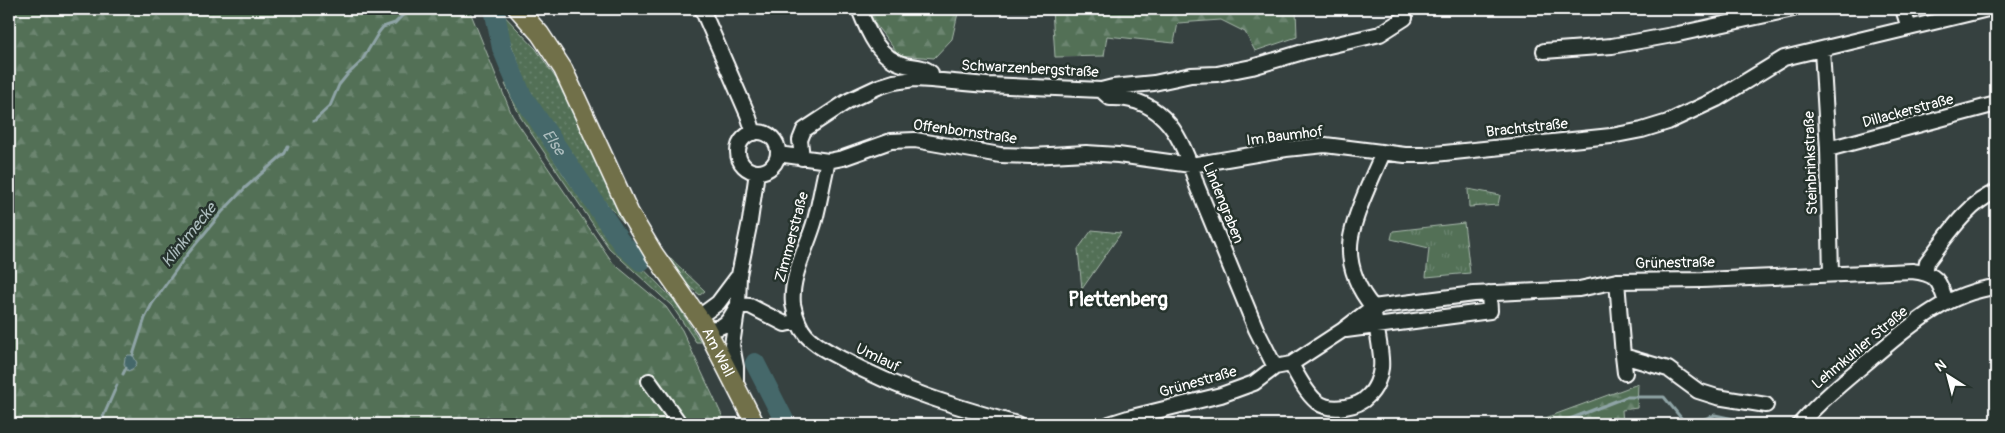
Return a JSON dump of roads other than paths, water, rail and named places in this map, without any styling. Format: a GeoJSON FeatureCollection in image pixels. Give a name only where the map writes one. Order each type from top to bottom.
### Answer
{"type":"FeatureCollection","features":[{"type":"Feature","properties":{"kind":"main road"},"geometry":{"type":"LineString","coordinates":[[518,9],[540,34],[564,69],[630,212],[654,254],[703,323]]}},
{"type":"Feature","properties":{"kind":"main road","name":"Am Wall"},"geometry":{"type":"LineString","coordinates":[[703,323],[755,424]]}},
{"type":"Feature","properties":{"kind":"street"},"geometry":{"type":"LineString","coordinates":[[702,9],[754,133]]}},
{"type":"Feature","properties":{"kind":"street"},"geometry":{"type":"LineString","coordinates":[[859,9],[869,34],[879,50],[902,64],[928,70],[931,73],[931,80]]}},
{"type":"Feature","properties":{"kind":"street"},"geometry":{"type":"LineString","coordinates":[[1544,51],[1612,46],[1682,34],[1793,9]]}},
{"type":"Feature","properties":{"kind":"street"},"geometry":{"type":"LineString","coordinates":[[1903,9],[1909,28]]}},
{"type":"Feature","properties":{"kind":"street","name":"Brachtstraße"},"geometry":{"type":"LineString","coordinates":[[1383,153],[1405,155],[1448,153],[1611,136],[1642,130],[1668,122],[1703,106],[1784,58],[1988,9]]}},
{"type":"Feature","properties":{"kind":"street","name":"Schwarzenbergstraße"},"geometry":{"type":"LineString","coordinates":[[802,158],[800,140],[804,130],[833,110],[878,87],[894,82],[914,79],[986,85],[1101,90],[1154,83],[1191,75],[1217,74],[1252,67],[1303,52],[1380,34],[1405,18]]}},
{"type":"Feature","properties":{"kind":"street","name":"Steinbrinkstraße"},"geometry":{"type":"LineString","coordinates":[[1822,50],[1828,149],[1831,274]]}},
{"type":"Feature","properties":{"kind":"street","name":"Lindengraben"},"geometry":{"type":"LineString","coordinates":[[1101,90],[1110,98],[1124,97],[1136,100],[1165,119],[1177,134],[1256,329],[1275,367]]}},
{"type":"Feature","properties":{"kind":"street","name":"Dillackerstraße"},"geometry":{"type":"LineString","coordinates":[[1828,149],[1996,104]]}},
{"type":"Feature","properties":{"kind":"street"},"geometry":{"type":"LineString","coordinates":[[762,132],[772,138],[777,144],[778,154],[772,167],[765,171],[757,172],[745,167],[738,155],[742,140],[754,133],[762,132]]}},
{"type":"Feature","properties":{"kind":"street","name":"Offenbornstraße"},"geometry":{"type":"LineString","coordinates":[[828,161],[843,158],[891,141],[915,140],[1000,154],[1032,156],[1086,153],[1118,155],[1191,165]]}},
{"type":"Feature","properties":{"kind":"street","name":"Im Baumhof"},"geometry":{"type":"LineString","coordinates":[[1191,165],[1314,146],[1383,153]]}},
{"type":"Feature","properties":{"kind":"street"},"geometry":{"type":"LineString","coordinates":[[1291,364],[1306,389],[1317,402],[1325,406],[1338,408],[1356,404],[1368,397],[1380,374],[1382,366],[1373,307],[1361,293],[1350,247],[1362,204],[1383,153]]}},
{"type":"Feature","properties":{"kind":"street"},"geometry":{"type":"LineString","coordinates":[[778,154],[828,161]]}},
{"type":"Feature","properties":{"kind":"street","name":"Zimmerstraße"},"geometry":{"type":"LineString","coordinates":[[798,321],[793,304],[794,286],[815,220],[828,161]]}},
{"type":"Feature","properties":{"kind":"street","name":"Am Wall"},"geometry":{"type":"LineString","coordinates":[[736,388],[736,368],[732,345],[738,305],[739,275],[750,221],[757,172]]}},
{"type":"Feature","properties":{"kind":"street"},"geometry":{"type":"LineString","coordinates":[[1996,192],[1984,197],[1969,210],[1927,262],[1925,273],[1937,279],[1946,302],[1982,288],[1996,286]]}},
{"type":"Feature","properties":{"kind":"street","name":"Grünestraße"},"geometry":{"type":"LineString","coordinates":[[1109,424],[1221,395],[1254,383],[1275,367],[1291,364],[1343,330],[1373,307],[1489,293],[1579,289],[1617,281],[1925,273]]}},
{"type":"Feature","properties":{"kind":"street","name":"Am Wall"},"geometry":{"type":"LineString","coordinates":[[738,305],[730,319],[719,329],[703,323],[739,275]]}},
{"type":"Feature","properties":{"kind":"street"},"geometry":{"type":"LineString","coordinates":[[1617,281],[1624,373]]}},
{"type":"Feature","properties":{"kind":"street","name":"Grünestraße"},"geometry":{"type":"LineString","coordinates":[[1343,330],[1375,324],[1490,311],[1489,293]]}},
{"type":"Feature","properties":{"kind":"street","name":"Lehmkuhler Straße"},"geometry":{"type":"LineString","coordinates":[[1800,424],[1830,393],[1894,338],[1946,302]]}},
{"type":"Feature","properties":{"kind":"street"},"geometry":{"type":"LineString","coordinates":[[738,305],[750,306],[785,324],[798,321]]}},
{"type":"Feature","properties":{"kind":"street","name":"Umlauf"},"geometry":{"type":"LineString","coordinates":[[798,321],[806,335],[821,347],[865,372],[933,400],[1017,424]]}},
{"type":"Feature","properties":{"kind":"street"},"geometry":{"type":"LineString","coordinates":[[1622,356],[1668,369],[1698,391],[1751,404],[1766,405]]}},
{"type":"Feature","properties":{"kind":"street"},"geometry":{"type":"LineString","coordinates":[[650,381],[680,424]]}},
{"type":"Feature","properties":{"kind":"water"},"geometry":{"type":"Polygon","coordinates":[[[128,355],[133,355],[137,363],[134,368],[128,371],[124,364],[125,358],[128,355]]]}},
{"type":"Feature","properties":{"kind":"waterway","name":"Klinkmecke"},"geometry":{"type":"LineString","coordinates":[[314,121],[330,106],[339,85],[361,62],[383,27],[395,23],[409,9]]}},
{"type":"Feature","properties":{"kind":"waterway","name":"Else"},"geometry":{"type":"LineString","coordinates":[[494,9],[502,48],[521,94],[623,245],[641,261]]}},
{"type":"Feature","properties":{"kind":"waterway","name":"Klinkmecke"},"geometry":{"type":"LineString","coordinates":[[133,355],[145,318],[152,304],[186,256],[222,212],[246,187],[285,153],[288,146]]}},
{"type":"Feature","properties":{"kind":"waterway","name":"Else"},"geometry":{"type":"LineString","coordinates":[[755,363],[786,424]]}},
{"type":"Feature","properties":{"kind":"waterway","name":"Klinkmecke"},"geometry":{"type":"LineString","coordinates":[[123,374],[126,368]]}},
{"type":"Feature","properties":{"kind":"waterway","name":"Klinkmecke"},"geometry":{"type":"LineString","coordinates":[[100,424],[117,385]]}},
{"type":"Feature","properties":{"kind":"waterway"},"geometry":{"type":"LineString","coordinates":[[1557,424],[1626,397],[1664,397],[1686,424]]}},
{"type":"Feature","properties":{"kind":"waterway"},"geometry":{"type":"LineString","coordinates":[[1692,424],[1715,415],[1743,421],[1772,424]]}},
{"type":"Feature","properties":{"kind":"district","name":"Plettenberg"},"geometry":{"type":"Point","coordinates":[1118,299]}}]}
